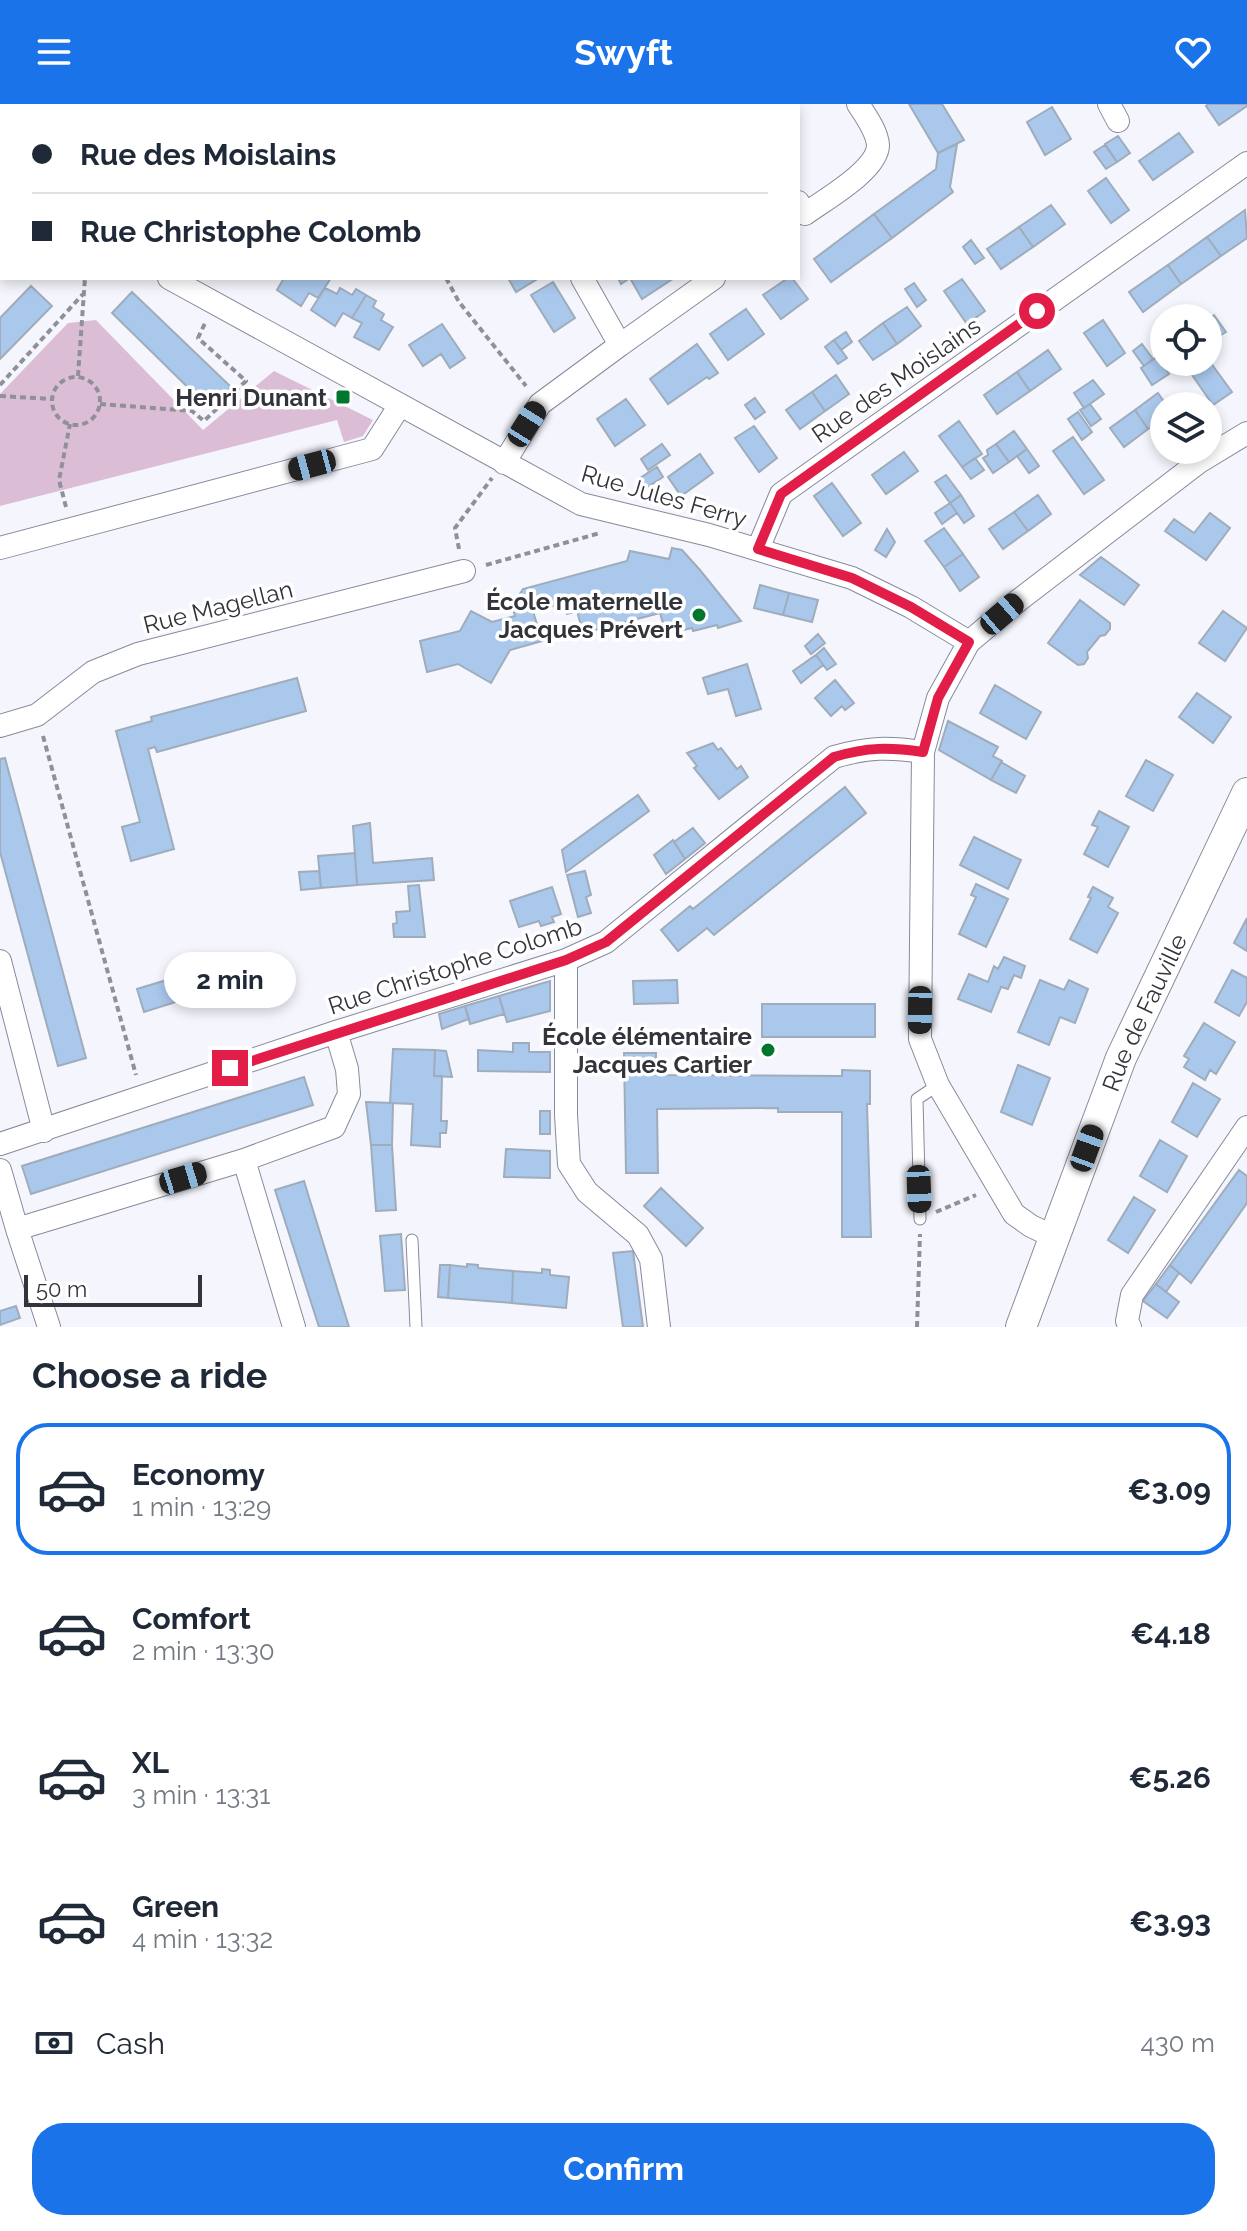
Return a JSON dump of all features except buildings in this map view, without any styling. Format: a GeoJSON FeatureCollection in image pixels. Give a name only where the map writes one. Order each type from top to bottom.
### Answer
{"type":"FeatureCollection","features":[{"type":"Feature","properties":{"kind":"main road","name":"Rue de Fauville"},"geometry":{"type":"LineString","coordinates":[[1021,1327],[1121,1058],[1247,793]]}},
{"type":"Feature","properties":{"kind":"street"},"geometry":{"type":"LineString","coordinates":[[800,211],[871,165],[878,146],[858,104]]}},
{"type":"Feature","properties":{"kind":"street","name":"Rue des Moislains"},"geometry":{"type":"LineString","coordinates":[[758,549],[781,494],[1247,163]]}},
{"type":"Feature","properties":{"kind":"street","name":"Rue Jules Ferry"},"geometry":{"type":"LineString","coordinates":[[173,280],[581,504],[758,549],[852,578],[911,607],[969,642]]}},
{"type":"Feature","properties":{"kind":"street"},"geometry":{"type":"LineString","coordinates":[[583,280],[620,345]]}},
{"type":"Feature","properties":{"kind":"street"},"geometry":{"type":"LineString","coordinates":[[504,463],[540,404],[711,280]]}},
{"type":"Feature","properties":{"kind":"street"},"geometry":{"type":"LineString","coordinates":[[0,548],[372,449],[400,405]]}},
{"type":"Feature","properties":{"kind":"street"},"geometry":{"type":"LineString","coordinates":[[1054,1237],[1014,1214],[938,1085],[920,1039],[923,752],[938,698],[969,642],[1199,462],[1247,433]]}},
{"type":"Feature","properties":{"kind":"street","name":"Rue Magellan"},"geometry":{"type":"LineString","coordinates":[[0,726],[37,715],[93,672],[138,654],[464,571]]}},
{"type":"Feature","properties":{"kind":"street","name":"Rue Christophe Colomb"},"geometry":{"type":"LineString","coordinates":[[0,1144],[336,1032],[566,960],[606,942],[834,757],[857,750],[886,747],[923,752]]}},
{"type":"Feature","properties":{"kind":"street"},"geometry":{"type":"LineString","coordinates":[[566,960],[569,1164],[587,1192],[638,1235],[651,1259],[659,1327]]}},
{"type":"Feature","properties":{"kind":"street"},"geometry":{"type":"LineString","coordinates":[[0,961],[44,1131]]}},
{"type":"Feature","properties":{"kind":"street"},"geometry":{"type":"LineString","coordinates":[[17,1229],[244,1160],[334,1127],[349,1094],[347,1069],[336,1032]]}},
{"type":"Feature","properties":{"kind":"street"},"geometry":{"type":"LineString","coordinates":[[1130,1327],[1127,1321],[1132,1295],[1244,1141]]}},
{"type":"Feature","properties":{"kind":"street"},"geometry":{"type":"LineString","coordinates":[[244,1160],[294,1327]]}},
{"type":"Feature","properties":{"kind":"street"},"geometry":{"type":"LineString","coordinates":[[0,1170],[49,1327]]}},
{"type":"Feature","properties":{"kind":"lane"},"geometry":{"type":"LineString","coordinates":[[920,1219],[917,1099],[938,1085]]}},
{"type":"Feature","properties":{"kind":"lane"},"geometry":{"type":"LineString","coordinates":[[412,1240],[416,1327]]}},
{"type":"Feature","properties":{"kind":"path"},"geometry":{"type":"LineString","coordinates":[[78,376],[85,280]]}},
{"type":"Feature","properties":{"kind":"path"},"geometry":{"type":"LineString","coordinates":[[447,280],[459,302],[540,404]]}},
{"type":"Feature","properties":{"kind":"path"},"geometry":{"type":"LineString","coordinates":[[0,385],[84,293]]}},
{"type":"Feature","properties":{"kind":"path"},"geometry":{"type":"LineString","coordinates":[[100,404],[192,411],[204,421],[246,381],[198,338],[215,303]]}},
{"type":"Feature","properties":{"kind":"path"},"geometry":{"type":"LineString","coordinates":[[78,376],[93,383],[99,393],[100,404],[90,421],[70,424],[56,415],[52,399],[58,383],[78,376]]}},
{"type":"Feature","properties":{"kind":"path"},"geometry":{"type":"LineString","coordinates":[[0,396],[52,399]]}},
{"type":"Feature","properties":{"kind":"path"},"geometry":{"type":"LineString","coordinates":[[70,424],[59,480],[72,529]]}},
{"type":"Feature","properties":{"kind":"path"},"geometry":{"type":"LineString","coordinates":[[504,463],[455,528],[464,571],[610,530],[621,513]]}},
{"type":"Feature","properties":{"kind":"path"},"geometry":{"type":"LineString","coordinates":[[37,715],[142,1098]]}},
{"type":"Feature","properties":{"kind":"path"},"geometry":{"type":"LineString","coordinates":[[917,1327],[920,1219],[977,1194]]}},
{"type":"Feature","properties":{"kind":"shaded area"},"geometry":{"type":"Polygon","coordinates":[[[96,320],[203,430],[274,371],[373,420],[363,436],[344,442],[337,420],[0,506],[0,394],[68,323],[96,320]]]}},
{"type":"Feature","properties":{"kind":"place","name":"Henri Dunant"},"geometry":{"type":"Point","coordinates":[343,397]}},
{"type":"Feature","properties":{"kind":"place","name":"École maternelle Jacques Prévert"},"geometry":{"type":"Point","coordinates":[699,615]}},
{"type":"Feature","properties":{"kind":"place","name":"École élémentaire Jacques Cartier"},"geometry":{"type":"Point","coordinates":[768,1050]}},
{"type":"Feature","properties":{"kind":"route"},"geometry":{"type":"LineString","coordinates":[[230,1068],[566,960],[606,942],[834,757],[857,750],[886,747],[923,752],[938,698],[969,642],[911,607],[852,578],[758,549],[781,494],[1037,311]]}}]}
